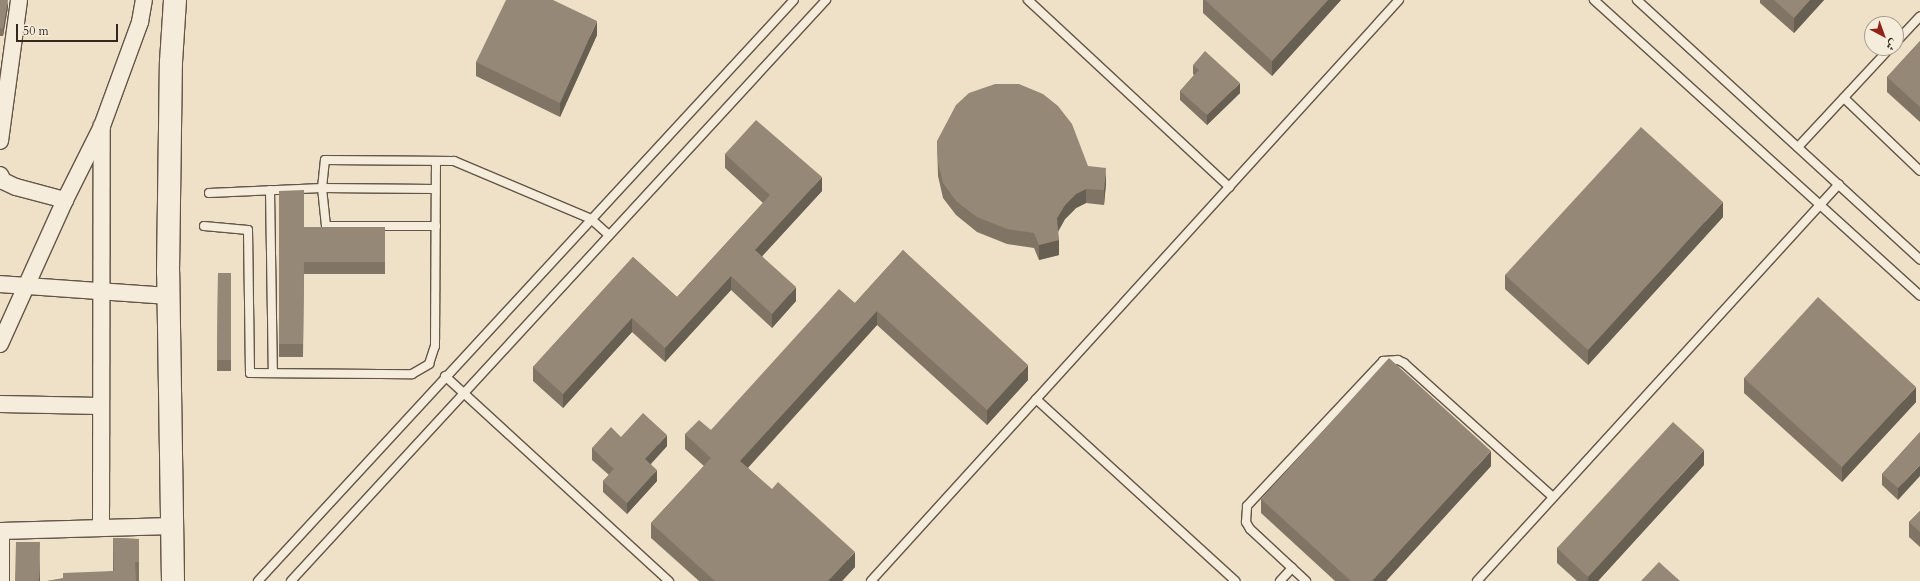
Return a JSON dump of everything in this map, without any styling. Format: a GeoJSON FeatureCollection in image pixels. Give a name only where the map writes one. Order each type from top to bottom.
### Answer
{"type":"FeatureCollection","features":[{"type":"Feature","properties":{"kind":"street"},"geometry":{"type":"LineString","coordinates":[[0,141],[18,0]]}},
{"type":"Feature","properties":{"kind":"street"},"geometry":{"type":"LineString","coordinates":[[0,344],[65,200],[102,126],[140,22],[144,0]]}},
{"type":"Feature","properties":{"kind":"street"},"geometry":{"type":"LineString","coordinates":[[173,581],[168,296],[170,62],[175,0]]}},
{"type":"Feature","properties":{"kind":"street"},"geometry":{"type":"LineString","coordinates":[[101,528],[100,291],[102,126]]}},
{"type":"Feature","properties":{"kind":"street"},"geometry":{"type":"LineString","coordinates":[[0,175],[3,181],[16,187],[65,200]]}},
{"type":"Feature","properties":{"kind":"street"},"geometry":{"type":"LineString","coordinates":[[0,284],[25,288],[168,296]]}},
{"type":"Feature","properties":{"kind":"street"},"geometry":{"type":"LineString","coordinates":[[0,404],[100,406]]}},
{"type":"Feature","properties":{"kind":"street"},"geometry":{"type":"LineString","coordinates":[[1,581],[1,531],[172,526]]}},
{"type":"Feature","properties":{"kind":"lane"},"geometry":{"type":"LineString","coordinates":[[258,581],[445,376],[794,0]]}},
{"type":"Feature","properties":{"kind":"lane"},"geometry":{"type":"LineString","coordinates":[[291,581],[826,0]]}},
{"type":"Feature","properties":{"kind":"lane"},"geometry":{"type":"LineString","coordinates":[[1028,0],[1229,187]]}},
{"type":"Feature","properties":{"kind":"lane"},"geometry":{"type":"LineString","coordinates":[[871,581],[1399,0]]}},
{"type":"Feature","properties":{"kind":"lane"},"geometry":{"type":"LineString","coordinates":[[1594,0],[1920,296]]}},
{"type":"Feature","properties":{"kind":"lane"},"geometry":{"type":"LineString","coordinates":[[1638,0],[1920,259]]}},
{"type":"Feature","properties":{"kind":"lane"},"geometry":{"type":"LineString","coordinates":[[1904,33],[1920,16]]}},
{"type":"Feature","properties":{"kind":"lane"},"geometry":{"type":"LineString","coordinates":[[1798,147],[1883,56]]}},
{"type":"Feature","properties":{"kind":"lane"},"geometry":{"type":"LineString","coordinates":[[1844,98],[1920,171]]}},
{"type":"Feature","properties":{"kind":"lane"},"geometry":{"type":"LineString","coordinates":[[436,226],[326,226],[322,188],[325,160],[454,161],[591,219],[609,235]]}},
{"type":"Feature","properties":{"kind":"lane"},"geometry":{"type":"LineString","coordinates":[[204,226],[248,230],[250,372],[412,374],[429,364],[435,346],[436,226],[434,189],[436,161]]}},
{"type":"Feature","properties":{"kind":"lane"},"geometry":{"type":"LineString","coordinates":[[1478,581],[1819,204],[1839,184]]}},
{"type":"Feature","properties":{"kind":"lane"},"geometry":{"type":"LineString","coordinates":[[209,193],[322,188],[434,189]]}},
{"type":"Feature","properties":{"kind":"lane"},"geometry":{"type":"LineString","coordinates":[[270,190],[273,372]]}},
{"type":"Feature","properties":{"kind":"lane"},"geometry":{"type":"LineString","coordinates":[[1306,581],[1250,529],[1246,522],[1247,506],[1383,361],[1398,360],[1404,363],[1554,497]]}},
{"type":"Feature","properties":{"kind":"lane"},"geometry":{"type":"LineString","coordinates":[[445,376],[669,581]]}},
{"type":"Feature","properties":{"kind":"lane"},"geometry":{"type":"LineString","coordinates":[[1036,399],[1235,581]]}},
{"type":"Feature","properties":{"kind":"lane"},"geometry":{"type":"LineString","coordinates":[[1280,581],[1292,568]]}},
{"type":"Feature","properties":{"kind":"building"},"geometry":{"type":"Polygon","coordinates":[[[0,0],[8,0],[3,29],[0,28],[0,0]]]}},
{"type":"Feature","properties":{"kind":"building"},"geometry":{"type":"Polygon","coordinates":[[[506,0],[553,0],[597,21],[560,103],[476,62],[506,0]]]}},
{"type":"Feature","properties":{"kind":"building"},"geometry":{"type":"Polygon","coordinates":[[[1205,0],[1328,0],[1272,61],[1205,0]]]}},
{"type":"Feature","properties":{"kind":"building"},"geometry":{"type":"Polygon","coordinates":[[[1774,0],[1810,0],[1794,18],[1774,0]]]}},
{"type":"Feature","properties":{"kind":"building"},"geometry":{"type":"Polygon","coordinates":[[[1920,41],[1920,107],[1887,77],[1920,41]]]}},
{"type":"Feature","properties":{"kind":"building"},"geometry":{"type":"Polygon","coordinates":[[[1205,51],[1240,83],[1207,115],[1180,91],[1199,70],[1193,65],[1205,51]]]}},
{"type":"Feature","properties":{"kind":"building"},"geometry":{"type":"Polygon","coordinates":[[[995,84],[1019,84],[1043,94],[1058,106],[1072,124],[1088,166],[1106,168],[1104,190],[1086,189],[1076,194],[1065,205],[1057,218],[1059,240],[1039,245],[1034,233],[1007,229],[977,217],[956,201],[943,183],[938,162],[937,141],[956,105],[969,93],[995,84]]]}},
{"type":"Feature","properties":{"kind":"building"},"geometry":{"type":"Polygon","coordinates":[[[756,120],[822,177],[755,250],[796,287],[772,314],[731,276],[665,348],[632,318],[563,394],[533,367],[633,257],[677,297],[770,195],[725,154],[756,120]]]}},
{"type":"Feature","properties":{"kind":"building"},"geometry":{"type":"Polygon","coordinates":[[[1641,127],[1723,202],[1588,350],[1505,275],[1641,127]]]}},
{"type":"Feature","properties":{"kind":"building"},"geometry":{"type":"Polygon","coordinates":[[[304,190],[304,227],[385,227],[385,262],[304,262],[303,344],[279,344],[279,191],[304,190]]]}},
{"type":"Feature","properties":{"kind":"building"},"geometry":{"type":"Polygon","coordinates":[[[903,250],[1028,365],[987,410],[877,311],[740,461],[772,489],[778,482],[855,552],[828,581],[715,581],[651,523],[711,458],[685,434],[699,420],[711,430],[839,289],[855,303],[903,250]]]}},
{"type":"Feature","properties":{"kind":"building"},"geometry":{"type":"Polygon","coordinates":[[[218,273],[231,273],[231,360],[217,360],[218,273]]]}},
{"type":"Feature","properties":{"kind":"building"},"geometry":{"type":"Polygon","coordinates":[[[1818,297],[1916,387],[1842,467],[1744,378],[1818,297]]]}},
{"type":"Feature","properties":{"kind":"building"},"geometry":{"type":"Polygon","coordinates":[[[1389,358],[1491,451],[1372,581],[1351,581],[1261,499],[1389,358]]]}},
{"type":"Feature","properties":{"kind":"building"},"geometry":{"type":"Polygon","coordinates":[[[643,413],[667,435],[645,459],[657,470],[627,503],[603,481],[614,469],[592,448],[611,427],[621,437],[643,413]]]}},
{"type":"Feature","properties":{"kind":"building"},"geometry":{"type":"Polygon","coordinates":[[[1673,422],[1704,450],[1588,577],[1557,548],[1673,422]]]}},
{"type":"Feature","properties":{"kind":"building"},"geometry":{"type":"Polygon","coordinates":[[[1920,432],[1920,465],[1898,488],[1882,474],[1920,432]]]}},
{"type":"Feature","properties":{"kind":"building"},"geometry":{"type":"Polygon","coordinates":[[[1920,511],[1920,532],[1909,522],[1920,511]]]}},
{"type":"Feature","properties":{"kind":"building"},"geometry":{"type":"Polygon","coordinates":[[[113,538],[139,539],[139,562],[135,562],[136,581],[47,581],[63,578],[63,573],[114,571],[113,538]]]}},
{"type":"Feature","properties":{"kind":"building"},"geometry":{"type":"Polygon","coordinates":[[[16,542],[40,542],[39,581],[15,581],[16,542]]]}},
{"type":"Feature","properties":{"kind":"building"},"geometry":{"type":"Polygon","coordinates":[[[1659,562],[1680,581],[1641,581],[1659,562]]]}}]}
